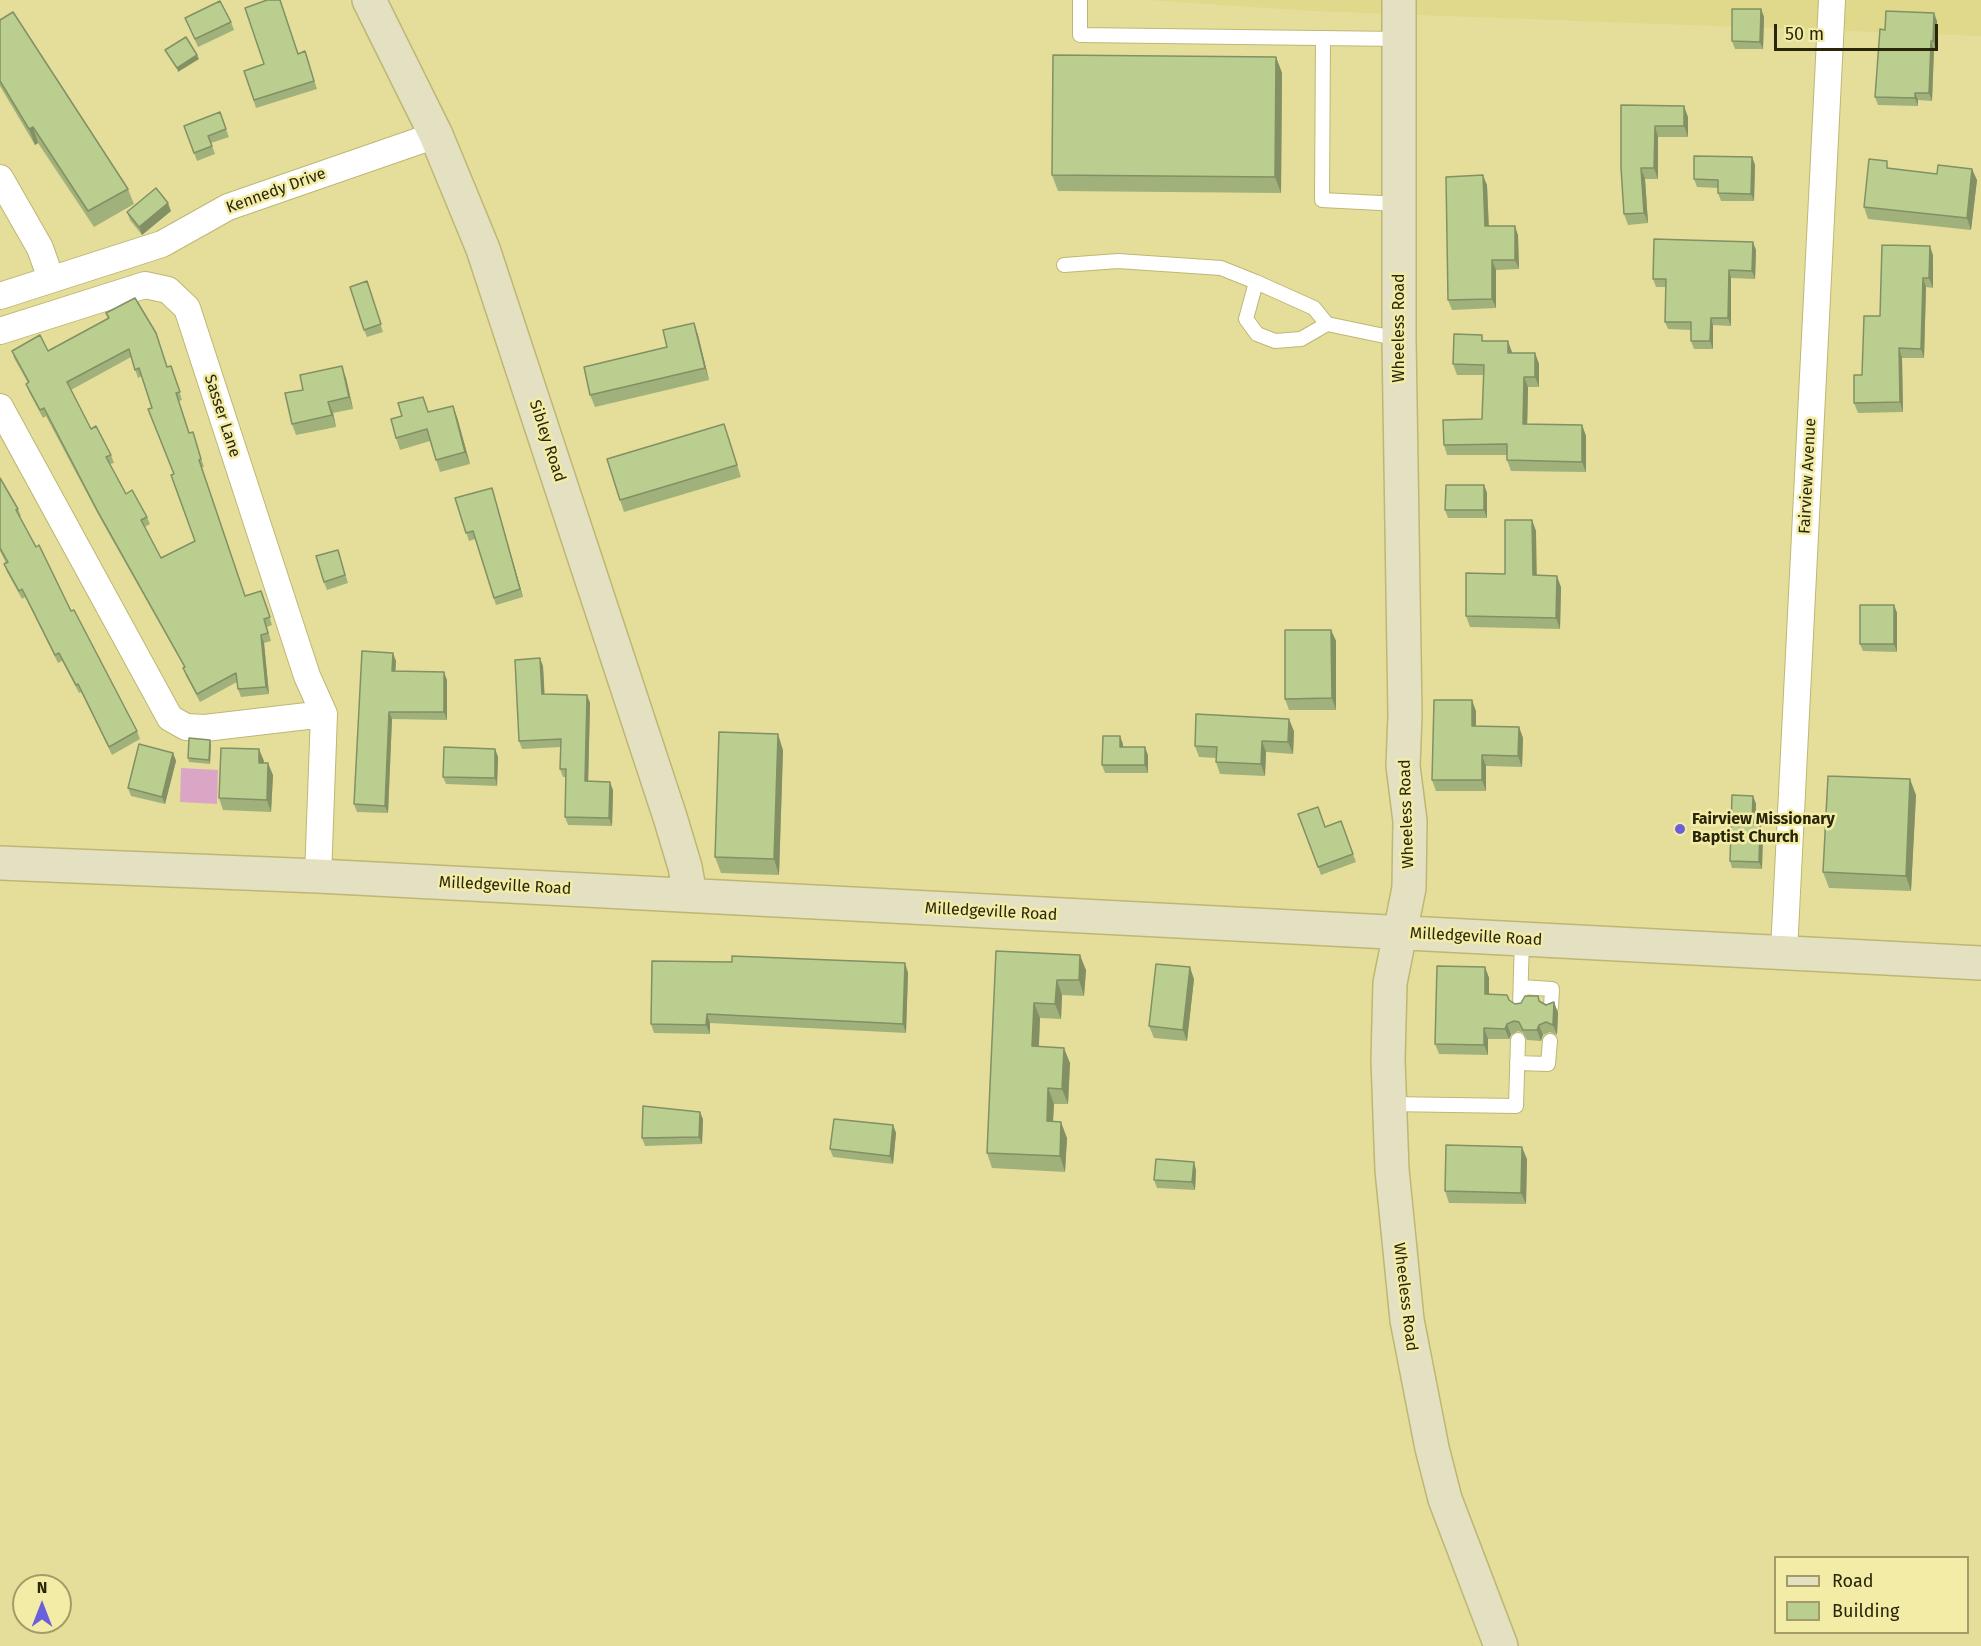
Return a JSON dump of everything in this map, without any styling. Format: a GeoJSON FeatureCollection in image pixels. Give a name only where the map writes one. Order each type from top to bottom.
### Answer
{"type":"FeatureCollection","features":[{"type":"Feature","properties":{"kind":"street","name":"Sibley Road"},"geometry":{"type":"LineString","coordinates":[[369,0],[436,135],[494,281],[670,817],[685,867],[690,895]]}},
{"type":"Feature","properties":{"kind":"street","name":"Wheeless Road"},"geometry":{"type":"LineString","coordinates":[[1399,0],[1399,339],[1404,766],[1410,821],[1409,888],[1390,983],[1389,1104],[1392,1170],[1407,1320],[1418,1384],[1445,1498],[1501,1646]]}},
{"type":"Feature","properties":{"kind":"street","name":"Fairview Avenue"},"geometry":{"type":"LineString","coordinates":[[1784,951],[1832,0]]}},
{"type":"Feature","properties":{"kind":"street","name":"Kennedy Drive"},"geometry":{"type":"LineString","coordinates":[[0,296],[162,244],[228,207],[436,135]]}},
{"type":"Feature","properties":{"kind":"street"},"geometry":{"type":"LineString","coordinates":[[0,178],[40,248],[51,279]]}},
{"type":"Feature","properties":{"kind":"street","name":"Sasser Lane"},"geometry":{"type":"LineString","coordinates":[[0,332],[145,285],[168,290],[187,308],[307,676],[324,714],[318,876]]}},
{"type":"Feature","properties":{"kind":"street"},"geometry":{"type":"LineString","coordinates":[[0,407],[170,718],[186,727],[204,728],[324,714]]}},
{"type":"Feature","properties":{"kind":"street","name":"Milledgeville Road"},"geometry":{"type":"LineString","coordinates":[[0,863],[318,876],[1981,963]]}},
{"type":"Feature","properties":{"kind":"lane"},"geometry":{"type":"LineString","coordinates":[[1080,0],[1080,35],[1399,39]]}},
{"type":"Feature","properties":{"kind":"lane"},"geometry":{"type":"LineString","coordinates":[[1323,38],[1322,200],[1399,204]]}},
{"type":"Feature","properties":{"kind":"lane"},"geometry":{"type":"LineString","coordinates":[[1064,265],[1118,261],[1221,268],[1314,308],[1327,324],[1399,339]]}},
{"type":"Feature","properties":{"kind":"lane"},"geometry":{"type":"LineString","coordinates":[[1256,282],[1246,319],[1257,334],[1275,341],[1301,339],[1327,324]]}},
{"type":"Feature","properties":{"kind":"lane"},"geometry":{"type":"LineString","coordinates":[[1520,1006],[1522,939]]}},
{"type":"Feature","properties":{"kind":"lane"},"geometry":{"type":"LineString","coordinates":[[1521,987],[1552,989],[1551,1007]]}},
{"type":"Feature","properties":{"kind":"lane"},"geometry":{"type":"LineString","coordinates":[[1389,1104],[1516,1106],[1518,1040]]}},
{"type":"Feature","properties":{"kind":"lane"},"geometry":{"type":"LineString","coordinates":[[1517,1063],[1548,1064],[1550,1041]]}},
{"type":"Feature","properties":{"kind":"shaded area"},"geometry":{"type":"Polygon","coordinates":[[[1146,0],[1981,0],[1981,36],[1312,11],[1146,0]]]}},
{"type":"Feature","properties":{"kind":"shaded area"},"geometry":{"type":"Polygon","coordinates":[[[181,768],[218,770],[217,804],[180,802],[181,768]]]}},
{"type":"Feature","properties":{"kind":"building"},"geometry":{"type":"Polygon","coordinates":[[[267,0],[280,0],[298,54],[305,51],[314,81],[254,100],[244,71],[264,64],[245,8],[267,0]]]}},
{"type":"Feature","properties":{"kind":"building"},"geometry":{"type":"Polygon","coordinates":[[[220,1],[231,22],[195,39],[185,18],[220,1]]]}},
{"type":"Feature","properties":{"kind":"building"},"geometry":{"type":"Polygon","coordinates":[[[1732,9],[1761,9],[1760,42],[1732,41],[1732,9]]]}},
{"type":"Feature","properties":{"kind":"building"},"geometry":{"type":"Polygon","coordinates":[[[1886,11],[1934,13],[1929,93],[1915,93],[1915,98],[1875,97],[1880,29],[1885,30],[1886,11]]]}},
{"type":"Feature","properties":{"kind":"building"},"geometry":{"type":"Polygon","coordinates":[[[13,12],[128,189],[88,211],[33,127],[29,129],[0,81],[0,20],[13,12]]]}},
{"type":"Feature","properties":{"kind":"building"},"geometry":{"type":"Polygon","coordinates":[[[186,37],[197,55],[177,68],[165,50],[186,37]]]}},
{"type":"Feature","properties":{"kind":"building"},"geometry":{"type":"Polygon","coordinates":[[[1053,55],[1276,57],[1275,177],[1052,175],[1053,55]]]}},
{"type":"Feature","properties":{"kind":"building"},"geometry":{"type":"Polygon","coordinates":[[[1621,105],[1684,106],[1684,126],[1655,126],[1654,168],[1641,168],[1644,213],[1624,214],[1621,105]]]}},
{"type":"Feature","properties":{"kind":"building"},"geometry":{"type":"Polygon","coordinates":[[[220,112],[226,129],[208,136],[212,146],[194,153],[184,126],[220,112]]]}},
{"type":"Feature","properties":{"kind":"building"},"geometry":{"type":"Polygon","coordinates":[[[1694,156],[1752,157],[1751,194],[1718,193],[1718,180],[1694,179],[1694,156]]]}},
{"type":"Feature","properties":{"kind":"building"},"geometry":{"type":"Polygon","coordinates":[[[1869,159],[1887,161],[1887,168],[1937,174],[1938,165],[1972,169],[1967,218],[1864,207],[1869,159]]]}},
{"type":"Feature","properties":{"kind":"building"},"geometry":{"type":"Polygon","coordinates":[[[1483,175],[1485,226],[1515,226],[1515,260],[1492,260],[1492,299],[1448,300],[1446,177],[1483,175]]]}},
{"type":"Feature","properties":{"kind":"building"},"geometry":{"type":"Polygon","coordinates":[[[156,188],[168,203],[139,227],[127,212],[156,188]]]}},
{"type":"Feature","properties":{"kind":"building"},"geometry":{"type":"Polygon","coordinates":[[[1654,239],[1753,242],[1752,271],[1729,270],[1728,318],[1711,318],[1710,341],[1691,341],[1691,322],[1665,322],[1666,279],[1653,279],[1654,239]]]}},
{"type":"Feature","properties":{"kind":"building"},"geometry":{"type":"Polygon","coordinates":[[[1882,245],[1930,246],[1929,278],[1923,278],[1921,349],[1899,348],[1900,402],[1854,403],[1854,375],[1862,375],[1864,316],[1880,316],[1882,245]]]}},
{"type":"Feature","properties":{"kind":"building"},"geometry":{"type":"Polygon","coordinates":[[[367,281],[381,324],[364,330],[350,287],[367,281]]]}},
{"type":"Feature","properties":{"kind":"building"},"geometry":{"type":"Polygon","coordinates":[[[135,298],[156,333],[167,367],[171,366],[180,392],[176,393],[189,433],[193,432],[201,459],[199,460],[245,596],[261,591],[270,617],[264,619],[268,633],[261,635],[266,687],[238,689],[236,673],[197,694],[183,668],[185,667],[97,510],[44,408],[40,410],[26,384],[29,382],[12,351],[40,335],[48,351],[109,318],[106,313],[135,298]],[[129,349],[67,382],[91,429],[96,426],[111,455],[106,457],[126,494],[132,490],[147,517],[141,520],[161,558],[195,541],[171,475],[174,474],[148,409],[152,408],[139,368],[135,370],[129,349]]]}},
{"type":"Feature","properties":{"kind":"building"},"geometry":{"type":"Polygon","coordinates":[[[694,323],[705,368],[590,395],[584,367],[667,347],[663,330],[694,323]]]}},
{"type":"Feature","properties":{"kind":"building"},"geometry":{"type":"Polygon","coordinates":[[[1454,334],[1482,335],[1482,341],[1508,341],[1508,353],[1535,353],[1535,377],[1524,377],[1523,424],[1582,425],[1582,462],[1507,460],[1507,444],[1444,445],[1443,420],[1482,419],[1484,365],[1453,364],[1454,334]]]}},
{"type":"Feature","properties":{"kind":"building"},"geometry":{"type":"Polygon","coordinates":[[[342,366],[349,397],[328,402],[332,415],[292,424],[285,393],[303,390],[300,375],[342,366]]]}},
{"type":"Feature","properties":{"kind":"building"},"geometry":{"type":"Polygon","coordinates":[[[423,397],[428,412],[453,406],[465,452],[436,460],[427,429],[396,438],[391,419],[402,416],[398,403],[423,397]]]}},
{"type":"Feature","properties":{"kind":"building"},"geometry":{"type":"Polygon","coordinates":[[[724,424],[737,465],[620,500],[607,459],[724,424]]]}},
{"type":"Feature","properties":{"kind":"building"},"geometry":{"type":"Polygon","coordinates":[[[0,478],[36,547],[39,545],[71,611],[74,610],[137,731],[109,747],[78,684],[76,685],[59,653],[55,655],[22,589],[19,591],[4,564],[8,562],[0,548],[0,478]]]}},
{"type":"Feature","properties":{"kind":"building"},"geometry":{"type":"Polygon","coordinates":[[[1446,485],[1484,485],[1484,510],[1445,510],[1446,485]]]}},
{"type":"Feature","properties":{"kind":"building"},"geometry":{"type":"Polygon","coordinates":[[[492,488],[520,589],[494,598],[473,531],[466,533],[455,498],[492,488]]]}},
{"type":"Feature","properties":{"kind":"building"},"geometry":{"type":"Polygon","coordinates":[[[1505,520],[1532,520],[1533,575],[1557,576],[1556,618],[1466,616],[1466,573],[1505,574],[1505,520]]]}},
{"type":"Feature","properties":{"kind":"building"},"geometry":{"type":"Polygon","coordinates":[[[338,550],[345,575],[324,582],[316,556],[338,550]]]}},
{"type":"Feature","properties":{"kind":"building"},"geometry":{"type":"Polygon","coordinates":[[[1860,605],[1894,605],[1894,644],[1860,644],[1860,605]]]}},
{"type":"Feature","properties":{"kind":"building"},"geometry":{"type":"Polygon","coordinates":[[[1285,630],[1331,630],[1332,698],[1285,699],[1285,630]]]}},
{"type":"Feature","properties":{"kind":"building"},"geometry":{"type":"Polygon","coordinates":[[[362,651],[393,653],[392,671],[444,672],[444,712],[389,712],[385,806],[354,804],[362,651]]]}},
{"type":"Feature","properties":{"kind":"building"},"geometry":{"type":"Polygon","coordinates":[[[540,658],[542,694],[587,695],[585,781],[610,782],[609,818],[565,817],[566,769],[560,769],[561,739],[519,741],[515,660],[540,658]]]}},
{"type":"Feature","properties":{"kind":"building"},"geometry":{"type":"Polygon","coordinates":[[[1434,700],[1472,700],[1472,726],[1519,727],[1518,756],[1482,755],[1482,780],[1432,780],[1434,700]]]}},
{"type":"Feature","properties":{"kind":"building"},"geometry":{"type":"Polygon","coordinates":[[[1196,714],[1289,719],[1288,742],[1262,741],[1261,764],[1216,762],[1217,747],[1195,746],[1196,714]]]}},
{"type":"Feature","properties":{"kind":"building"},"geometry":{"type":"Polygon","coordinates":[[[719,732],[778,734],[774,859],[715,857],[719,732]]]}},
{"type":"Feature","properties":{"kind":"building"},"geometry":{"type":"Polygon","coordinates":[[[1103,736],[1120,736],[1120,747],[1145,747],[1145,765],[1102,765],[1103,736]]]}},
{"type":"Feature","properties":{"kind":"building"},"geometry":{"type":"Polygon","coordinates":[[[189,738],[210,740],[209,760],[188,758],[189,738]]]}},
{"type":"Feature","properties":{"kind":"building"},"geometry":{"type":"Polygon","coordinates":[[[139,744],[173,753],[162,797],[128,788],[139,744]]]}},
{"type":"Feature","properties":{"kind":"building"},"geometry":{"type":"Polygon","coordinates":[[[444,747],[495,749],[495,778],[443,777],[444,747]]]}},
{"type":"Feature","properties":{"kind":"building"},"geometry":{"type":"Polygon","coordinates":[[[221,748],[259,749],[259,763],[268,763],[267,800],[219,798],[221,748]]]}},
{"type":"Feature","properties":{"kind":"building"},"geometry":{"type":"Polygon","coordinates":[[[1828,776],[1910,779],[1906,876],[1823,872],[1828,776]]]}},
{"type":"Feature","properties":{"kind":"building"},"geometry":{"type":"Polygon","coordinates":[[[1732,795],[1753,796],[1752,823],[1760,824],[1759,862],[1730,861],[1732,795]]]}},
{"type":"Feature","properties":{"kind":"building"},"geometry":{"type":"Polygon","coordinates":[[[1318,807],[1325,827],[1341,821],[1353,854],[1318,867],[1298,814],[1318,807]]]}},
{"type":"Feature","properties":{"kind":"building"},"geometry":{"type":"Polygon","coordinates":[[[996,951],[1080,955],[1079,980],[1057,980],[1055,1004],[1034,1003],[1032,1046],[1064,1048],[1062,1089],[1048,1088],[1047,1121],[1061,1122],[1060,1156],[987,1153],[996,951]]]}},
{"type":"Feature","properties":{"kind":"building"},"geometry":{"type":"Polygon","coordinates":[[[732,956],[905,963],[903,1024],[707,1014],[706,1025],[651,1024],[652,961],[732,962],[732,956]]]}},
{"type":"Feature","properties":{"kind":"building"},"geometry":{"type":"Polygon","coordinates":[[[1156,964],[1190,967],[1183,1030],[1149,1026],[1156,964]]]}},
{"type":"Feature","properties":{"kind":"building"},"geometry":{"type":"Polygon","coordinates":[[[1437,966],[1485,967],[1485,994],[1507,995],[1509,1000],[1515,1004],[1521,1003],[1525,996],[1538,996],[1539,1001],[1546,1005],[1554,1002],[1553,1025],[1546,1022],[1539,1025],[1537,1030],[1523,1030],[1519,1022],[1514,1021],[1507,1024],[1505,1029],[1484,1028],[1484,1045],[1435,1044],[1437,966]]]}},
{"type":"Feature","properties":{"kind":"building"},"geometry":{"type":"Polygon","coordinates":[[[643,1106],[700,1112],[699,1137],[642,1138],[643,1106]]]}},
{"type":"Feature","properties":{"kind":"building"},"geometry":{"type":"Polygon","coordinates":[[[834,1119],[893,1125],[890,1156],[830,1149],[834,1119]]]}},
{"type":"Feature","properties":{"kind":"building"},"geometry":{"type":"Polygon","coordinates":[[[1446,1145],[1522,1147],[1521,1193],[1445,1191],[1446,1145]]]}},
{"type":"Feature","properties":{"kind":"building"},"geometry":{"type":"Polygon","coordinates":[[[1156,1159],[1194,1162],[1192,1182],[1154,1180],[1156,1159]]]}},
{"type":"Feature","properties":{"kind":"place","name":"Fairview Missionary Baptist Church"},"geometry":{"type":"Point","coordinates":[1680,829]}}]}
